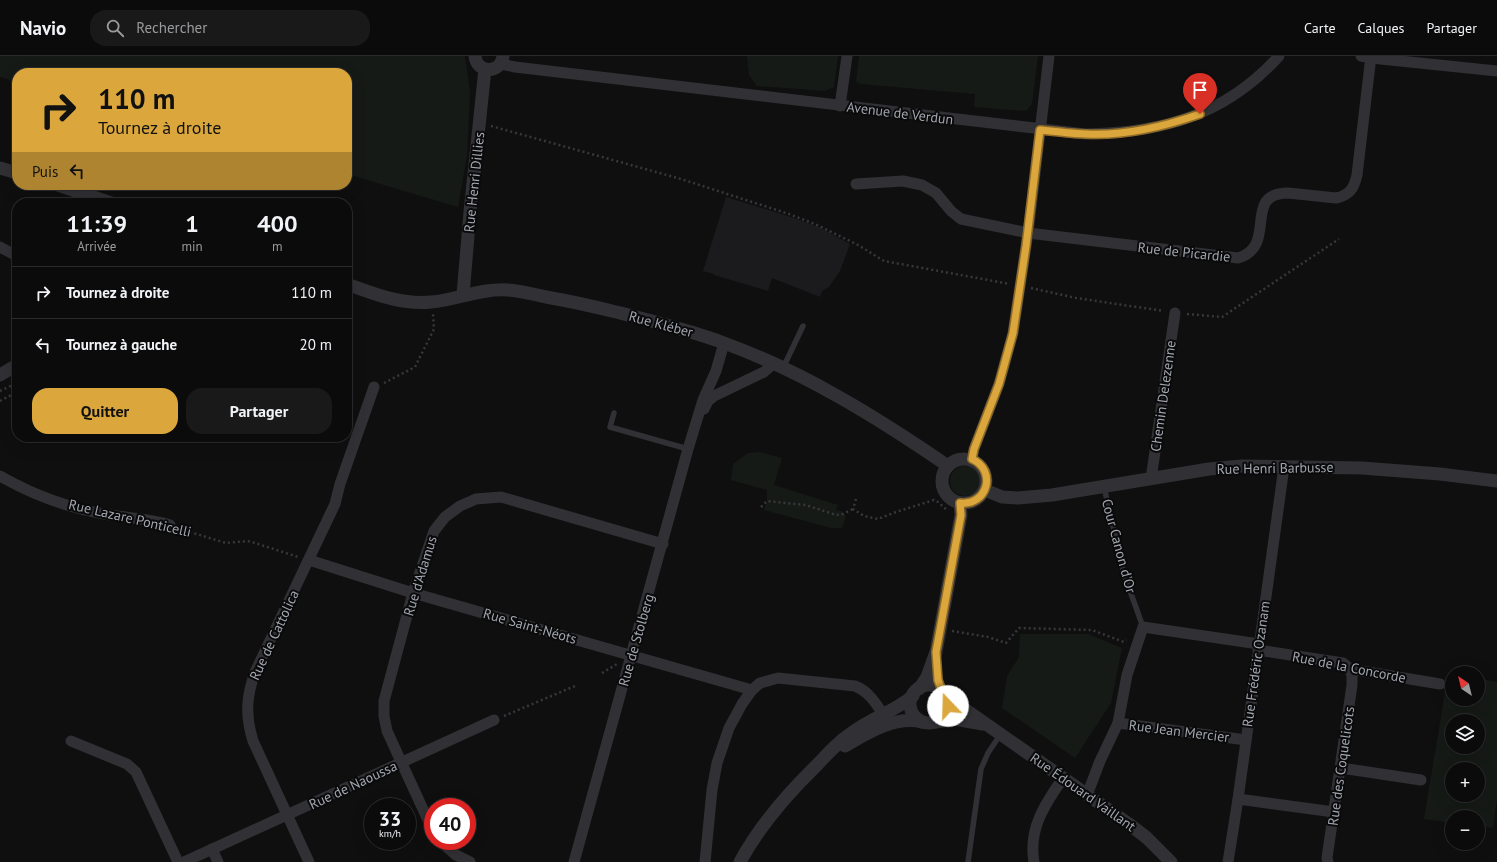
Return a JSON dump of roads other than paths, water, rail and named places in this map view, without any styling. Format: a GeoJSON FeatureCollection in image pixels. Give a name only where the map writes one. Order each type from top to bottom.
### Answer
{"type":"FeatureCollection","features":[{"type":"Feature","properties":{"kind":"street"},"geometry":{"type":"LineString","coordinates":[[475,56],[478,64],[485,69],[494,69],[502,60]]}},
{"type":"Feature","properties":{"kind":"street"},"geometry":{"type":"LineString","coordinates":[[840,106],[847,56]]}},
{"type":"Feature","properties":{"kind":"street"},"geometry":{"type":"LineString","coordinates":[[972,459],[974,449],[999,384],[1013,333],[1028,233],[1049,56]]}},
{"type":"Feature","properties":{"kind":"street","name":"Avenue de Verdun"},"geometry":{"type":"LineString","coordinates":[[502,60],[522,68],[1040,130],[1085,134],[1109,134],[1132,132],[1176,122],[1200,114],[1227,99],[1249,84],[1279,56]]}},
{"type":"Feature","properties":{"kind":"street"},"geometry":{"type":"LineString","coordinates":[[1368,57],[1442,60],[1497,71]]}},
{"type":"Feature","properties":{"kind":"street","name":"Rue de Picardie"},"geometry":{"type":"LineString","coordinates":[[856,184],[903,181],[922,185],[936,193],[951,211],[961,219],[1028,233],[1238,258],[1249,254],[1257,242],[1260,234],[1263,207],[1269,198],[1281,193],[1288,193],[1336,198],[1343,197],[1351,191],[1357,175],[1368,57]]}},
{"type":"Feature","properties":{"kind":"street","name":"Rue Henri Dillies"},"geometry":{"type":"LineString","coordinates":[[463,295],[485,69]]}},
{"type":"Feature","properties":{"kind":"street"},"geometry":{"type":"LineString","coordinates":[[0,168],[12,172]]}},
{"type":"Feature","properties":{"kind":"street"},"geometry":{"type":"LineString","coordinates":[[70,190],[90,198]]}},
{"type":"Feature","properties":{"kind":"street"},"geometry":{"type":"LineString","coordinates":[[0,247],[12,253]]}},
{"type":"Feature","properties":{"kind":"street","name":"Rue Kléber"},"geometry":{"type":"LineString","coordinates":[[352,286],[404,302],[433,302],[483,291],[496,290],[521,292],[590,305],[689,331],[724,343],[811,382],[850,403],[948,466]]}},
{"type":"Feature","properties":{"kind":"street","name":"Chemin Delezenne"},"geometry":{"type":"LineString","coordinates":[[1151,479],[1176,313]]}},
{"type":"Feature","properties":{"kind":"street","name":"Rue de Stolberg"},"geometry":{"type":"LineString","coordinates":[[574,862],[688,449],[703,400],[716,371],[724,343]]}},
{"type":"Feature","properties":{"kind":"street","name":"Rue de Stolberg"},"geometry":{"type":"LineString","coordinates":[[698,418],[708,401],[714,396],[778,366]]}},
{"type":"Feature","properties":{"kind":"street"},"geometry":{"type":"LineString","coordinates":[[0,375],[12,368]]}},
{"type":"Feature","properties":{"kind":"street","name":"Rue de Cattolica"},"geometry":{"type":"LineString","coordinates":[[309,862],[253,741],[248,724],[247,701],[256,670],[337,499],[340,484],[374,387]]}},
{"type":"Feature","properties":{"kind":"street"},"geometry":{"type":"LineString","coordinates":[[922,722],[912,713],[911,703],[916,692],[927,677],[936,652],[961,509],[968,503],[981,496],[985,490],[987,482],[985,472],[981,465],[972,459],[964,458],[957,460],[948,466],[943,475],[943,486],[946,493],[961,509]]}},
{"type":"Feature","properties":{"kind":"street","name":"Rue Henri Barbusse"},"geometry":{"type":"LineString","coordinates":[[985,490],[1002,497],[1018,498],[1104,487],[1226,467],[1374,469],[1440,474],[1497,481]]}},
{"type":"Feature","properties":{"kind":"street","name":"Rue Frédéric Ozanam"},"geometry":{"type":"LineString","coordinates":[[1228,862],[1284,467]]}},
{"type":"Feature","properties":{"kind":"street","name":"Rue Lazare Ponticelli"},"geometry":{"type":"LineString","coordinates":[[0,476],[23,488],[68,505],[108,515],[140,519],[170,526]]}},
{"type":"Feature","properties":{"kind":"street","name":"Rue d'Adamus"},"geometry":{"type":"LineString","coordinates":[[424,812],[385,724],[384,700],[413,593],[430,539],[438,524],[456,508],[476,499],[494,497],[508,498],[663,544]]}},
{"type":"Feature","properties":{"kind":"street","name":"Rue Saint-Néots"},"geometry":{"type":"LineString","coordinates":[[309,560],[413,593],[752,690]]}},
{"type":"Feature","properties":{"kind":"street","name":"Rue de la Concorde"},"geometry":{"type":"LineString","coordinates":[[1144,627],[1343,663],[1350,670],[1440,684]]}},
{"type":"Feature","properties":{"kind":"street","name":"Rue Jean Mercier"},"geometry":{"type":"LineString","coordinates":[[1144,627],[1127,676],[1118,723],[1246,740]]}},
{"type":"Feature","properties":{"kind":"street"},"geometry":{"type":"LineString","coordinates":[[815,766],[846,745],[879,729],[907,720],[929,723],[936,722],[942,718],[946,713],[948,703],[937,676],[936,652]]}},
{"type":"Feature","properties":{"kind":"street","name":"Rue des Coquelicots"},"geometry":{"type":"LineString","coordinates":[[1328,862],[1352,685],[1350,670]]}},
{"type":"Feature","properties":{"kind":"street"},"geometry":{"type":"LineString","coordinates":[[705,862],[712,790],[717,763],[729,728],[742,704],[752,690],[760,683],[778,678],[855,686],[869,695],[884,714]]}},
{"type":"Feature","properties":{"kind":"street"},"geometry":{"type":"LineString","coordinates":[[740,862],[768,819],[787,796],[815,766],[851,733],[869,721],[901,705],[916,692],[926,686],[933,686],[944,694]]}},
{"type":"Feature","properties":{"kind":"street","name":"Rue Édouard Vaillant"},"geometry":{"type":"LineString","coordinates":[[944,694],[1139,831],[1171,862]]}},
{"type":"Feature","properties":{"kind":"street","name":"Rue Édouard Vaillant"},"geometry":{"type":"LineString","coordinates":[[936,722],[945,719],[958,719],[975,722],[995,731]]}},
{"type":"Feature","properties":{"kind":"street","name":"Rue de Naoussa"},"geometry":{"type":"LineString","coordinates":[[184,862],[494,720]]}},
{"type":"Feature","properties":{"kind":"street"},"geometry":{"type":"LineString","coordinates":[[1088,795],[1100,761],[1118,723]]}},
{"type":"Feature","properties":{"kind":"street"},"geometry":{"type":"LineString","coordinates":[[71,741],[127,764],[136,772],[178,862]]}},
{"type":"Feature","properties":{"kind":"street"},"geometry":{"type":"LineString","coordinates":[[1341,768],[1421,780]]}},
{"type":"Feature","properties":{"kind":"street"},"geometry":{"type":"LineString","coordinates":[[1034,862],[1033,839],[1038,820],[1062,778]]}},
{"type":"Feature","properties":{"kind":"street"},"geometry":{"type":"LineString","coordinates":[[1238,799],[1334,812]]}},
{"type":"Feature","properties":{"kind":"street"},"geometry":{"type":"LineString","coordinates":[[212,850],[218,862]]}},
{"type":"Feature","properties":{"kind":"street"},"geometry":{"type":"LineString","coordinates":[[450,850],[456,855],[470,862]]}},
{"type":"Feature","properties":{"kind":"lane"},"geometry":{"type":"LineString","coordinates":[[778,366],[803,326]]}},
{"type":"Feature","properties":{"kind":"lane"},"geometry":{"type":"LineString","coordinates":[[614,413],[610,427],[688,449]]}},
{"type":"Feature","properties":{"kind":"lane","name":"Cour Canon d'Or"},"geometry":{"type":"LineString","coordinates":[[1104,487],[1124,574],[1144,627]]}},
{"type":"Feature","properties":{"kind":"lane"},"geometry":{"type":"LineString","coordinates":[[968,862],[980,774],[995,731]]}}]}
